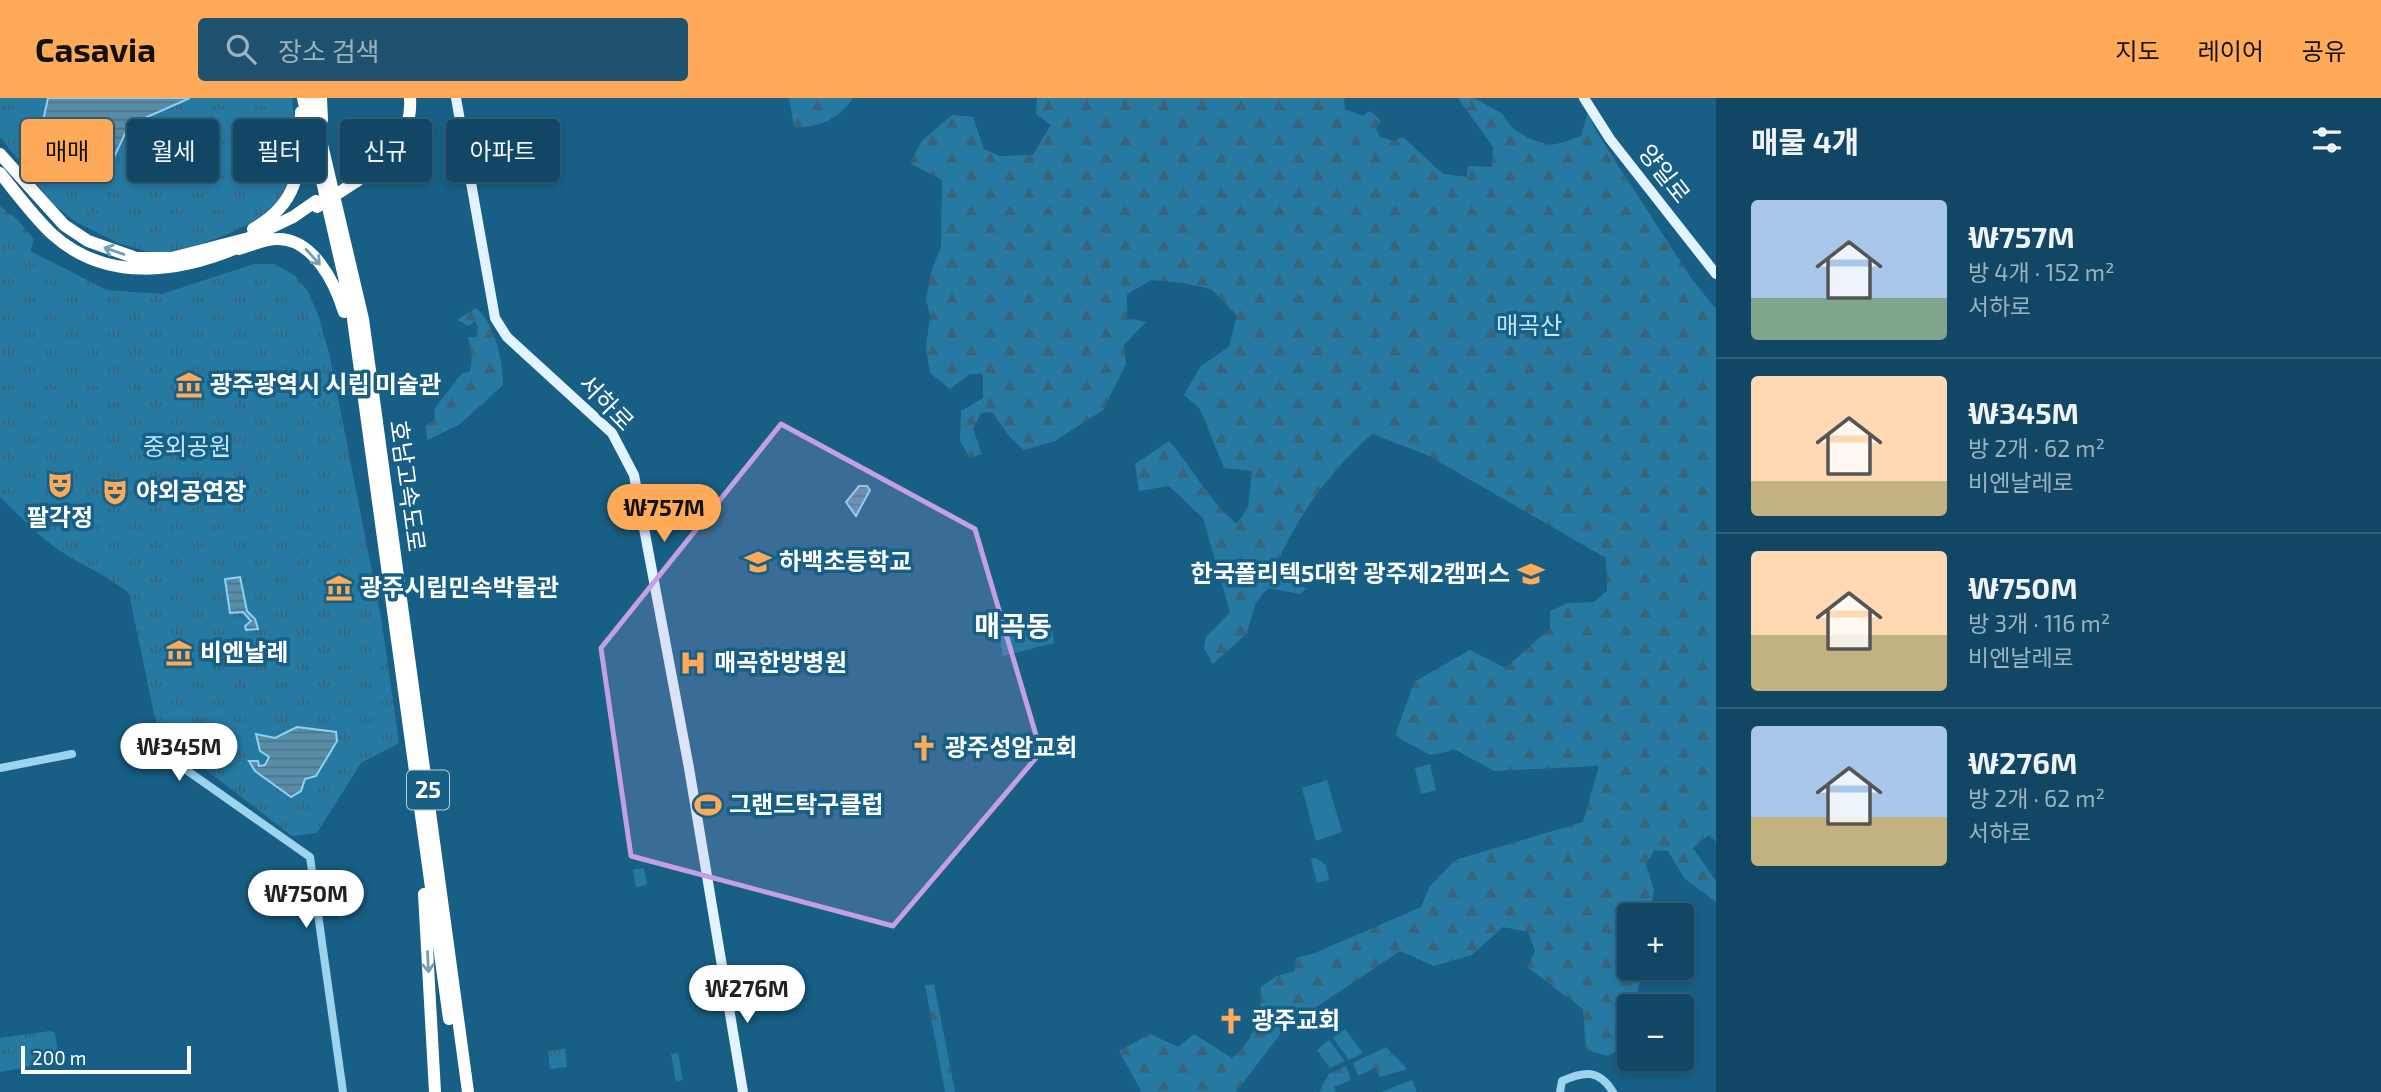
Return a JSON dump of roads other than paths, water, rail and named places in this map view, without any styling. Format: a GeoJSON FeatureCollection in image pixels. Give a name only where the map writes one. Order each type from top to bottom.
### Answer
{"type":"FeatureCollection","features":[{"type":"Feature","properties":{"kind":"highway"},"geometry":{"type":"LineString","coordinates":[[222,249],[265,222],[286,202],[295,186],[299,165],[302,98]]}},
{"type":"Feature","properties":{"kind":"highway","name":"호남고속도로"},"geometry":{"type":"LineString","coordinates":[[302,98],[352,312],[375,443]]}},
{"type":"Feature","properties":{"kind":"highway","name":"호남고속도로"},"geometry":{"type":"LineString","coordinates":[[311,98],[316,119]]}},
{"type":"Feature","properties":{"kind":"highway"},"geometry":{"type":"LineString","coordinates":[[321,98],[322,119]]}},
{"type":"Feature","properties":{"kind":"highway"},"geometry":{"type":"LineString","coordinates":[[0,173],[54,236],[69,247],[97,260],[131,270],[162,270],[273,233],[356,178],[399,144],[410,118],[408,98]]}},
{"type":"Feature","properties":{"kind":"highway"},"geometry":{"type":"LineString","coordinates":[[0,154],[64,225],[88,242],[136,258],[155,260],[275,239],[292,241],[307,249],[319,263],[340,298],[363,380]]}},
{"type":"Feature","properties":{"kind":"highway","name":"호남고속도로"},"geometry":{"type":"LineString","coordinates":[[326,161],[363,319],[375,443],[418,796],[460,1092]]}},
{"type":"Feature","properties":{"kind":"highway","name":"호남고속도로"},"geometry":{"type":"LineString","coordinates":[[381,489],[468,1092]]}},
{"type":"Feature","properties":{"kind":"highway"},"geometry":{"type":"LineString","coordinates":[[418,796],[435,1092]]}},
{"type":"Feature","properties":{"kind":"main road","name":"서하로"},"geometry":{"type":"LineString","coordinates":[[456,98],[495,318],[507,337],[612,433],[634,475],[689,768],[743,1092]]}},
{"type":"Feature","properties":{"kind":"main road","name":"양일로"},"geometry":{"type":"LineString","coordinates":[[1584,98],[1610,139],[1716,274]]}},
{"type":"Feature","properties":{"kind":"street"},"geometry":{"type":"LineString","coordinates":[[0,768],[72,754]]}},
{"type":"Feature","properties":{"kind":"street"},"geometry":{"type":"LineString","coordinates":[[166,755],[310,857],[342,1092]]}},
{"type":"Feature","properties":{"kind":"street"},"geometry":{"type":"LineString","coordinates":[[1560,1092],[1562,1080],[1583,1071],[1600,1076],[1613,1092]]}},
{"type":"Feature","properties":{"kind":"place","name":"광주광역시 시립 미술관"},"geometry":{"type":"Point","coordinates":[189,385]}},
{"type":"Feature","properties":{"kind":"place","name":"팔각정"},"geometry":{"type":"Point","coordinates":[60,485]}},
{"type":"Feature","properties":{"kind":"place","name":"야외공연장"},"geometry":{"type":"Point","coordinates":[115,492]}},
{"type":"Feature","properties":{"kind":"place","name":"하백초등학교"},"geometry":{"type":"Point","coordinates":[758,562]}},
{"type":"Feature","properties":{"kind":"place","name":"한국폴리텍5대학 광주제2캠퍼스"},"geometry":{"type":"Point","coordinates":[1531,574]}},
{"type":"Feature","properties":{"kind":"place","name":"광주시립민속박물관"},"geometry":{"type":"Point","coordinates":[339,588]}},
{"type":"Feature","properties":{"kind":"place","name":"비엔날레"},"geometry":{"type":"Point","coordinates":[179,653]}},
{"type":"Feature","properties":{"kind":"place","name":"매곡한방병원"},"geometry":{"type":"Point","coordinates":[693,663]}},
{"type":"Feature","properties":{"kind":"place","name":"광주성암교회"},"geometry":{"type":"Point","coordinates":[924,748]}},
{"type":"Feature","properties":{"kind":"place","name":"그랜드탁구클럽"},"geometry":{"type":"Point","coordinates":[708,805]}},
{"type":"Feature","properties":{"kind":"place","name":"광주교회"},"geometry":{"type":"Point","coordinates":[1231,1021]}},
{"type":"Feature","properties":{"kind":"district","name":"매곡동"},"geometry":{"type":"Point","coordinates":[1013,626]}},
{"type":"Feature","properties":{"kind":"park label","name":"매곡산"},"geometry":{"type":"Point","coordinates":[1529,326]}},
{"type":"Feature","properties":{"kind":"park label","name":"중외공원"},"geometry":{"type":"Point","coordinates":[187,447]}}]}
